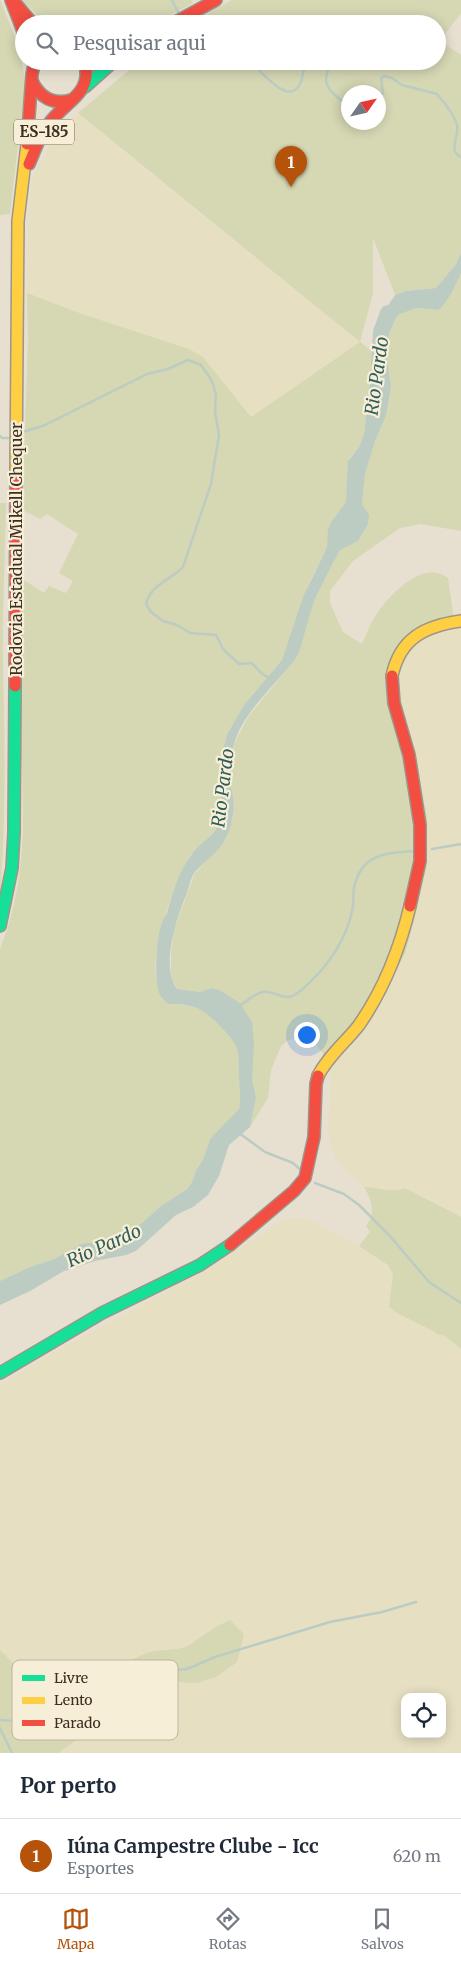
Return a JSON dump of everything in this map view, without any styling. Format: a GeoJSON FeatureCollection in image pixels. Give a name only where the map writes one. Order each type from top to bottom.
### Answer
{"type":"FeatureCollection","features":[{"type":"Feature","properties":{"kind":"main road"},"geometry":{"type":"LineString","coordinates":[[12,0],[26,15]]}},
{"type":"Feature","properties":{"kind":"main road"},"geometry":{"type":"LineString","coordinates":[[12,0],[17,15]]}},
{"type":"Feature","properties":{"kind":"main road"},"geometry":{"type":"LineString","coordinates":[[189,15],[216,0]]}},
{"type":"Feature","properties":{"kind":"main road"},"geometry":{"type":"LineString","coordinates":[[31,70],[32,78]]}},
{"type":"Feature","properties":{"kind":"main road","name":"ES-185"},"geometry":{"type":"LineString","coordinates":[[25,171],[33,70]]}},
{"type":"Feature","properties":{"kind":"main road"},"geometry":{"type":"LineString","coordinates":[[85,87],[86,70]]}},
{"type":"Feature","properties":{"kind":"main road","name":"ES-185"},"geometry":{"type":"LineString","coordinates":[[25,171],[48,124],[104,70]]}},
{"type":"Feature","properties":{"kind":"main road","name":"ES-185"},"geometry":{"type":"LineString","coordinates":[[32,78],[35,88],[45,98],[58,103],[72,100]]}},
{"type":"Feature","properties":{"kind":"main road","name":"Rodovia Estadual Mikell Chequer"},"geometry":{"type":"LineString","coordinates":[[0,926],[11,876],[14,833],[18,221],[25,171]]}},
{"type":"Feature","properties":{"kind":"main road"},"geometry":{"type":"LineString","coordinates":[[0,1373],[102,1313],[200,1265],[239,1237],[294,1191],[305,1178],[314,1137],[316,1084],[319,1074],[360,1024],[391,968],[408,917],[420,864],[420,820],[409,751],[392,701],[392,676],[396,662],[406,644],[414,637],[438,625],[461,621]]}},
{"type":"Feature","properties":{"kind":"shaded area"},"geometry":{"type":"Polygon","coordinates":[[[78,113],[360,342],[251,417],[203,357],[189,349],[82,314],[27,293],[29,197],[33,176],[49,146],[64,126],[78,113]]]}},
{"type":"Feature","properties":{"kind":"shaded area"},"geometry":{"type":"Polygon","coordinates":[[[461,620],[461,1217],[405,1188],[386,1192],[373,1187],[364,1187],[334,1156],[329,1138],[328,1121],[331,1090],[329,1068],[427,818],[415,751],[407,734],[394,686],[400,663],[410,646],[429,631],[461,620]]]}},
{"type":"Feature","properties":{"kind":"shaded area"},"geometry":{"type":"Polygon","coordinates":[[[286,1218],[308,1218],[359,1246],[388,1265],[393,1274],[389,1307],[437,1334],[445,1336],[461,1349],[461,1753],[58,1753],[76,1740],[178,1740],[178,1682],[197,1683],[217,1626],[190,1645],[174,1651],[148,1652],[137,1660],[12,1660],[0,1650],[0,1385],[50,1354],[202,1273],[286,1218]]]}},
{"type":"Feature","properties":{"kind":"green space"},"geometry":{"type":"Polygon","coordinates":[[[0,0],[15,38],[15,70],[23,70],[25,85],[10,214],[0,215],[0,0]]]}},
{"type":"Feature","properties":{"kind":"green space"},"geometry":{"type":"Polygon","coordinates":[[[22,0],[191,0],[193,3],[171,15],[37,15],[22,0]]]}},
{"type":"Feature","properties":{"kind":"green space"},"geometry":{"type":"Polygon","coordinates":[[[232,0],[461,0],[461,13],[446,33],[446,15],[205,15],[232,0]]]}},
{"type":"Feature","properties":{"kind":"green space"},"geometry":{"type":"Polygon","coordinates":[[[446,45],[461,55],[461,253],[456,264],[436,288],[406,291],[395,295],[373,238],[373,293],[360,342],[78,113],[129,70],[446,70],[446,45]]]}},
{"type":"Feature","properties":{"kind":"green space"},"geometry":{"type":"Polygon","coordinates":[[[461,273],[461,531],[421,524],[400,528],[353,561],[330,591],[330,603],[343,632],[362,644],[371,623],[384,604],[409,581],[419,575],[429,573],[439,573],[448,578],[454,620],[429,631],[410,646],[400,663],[394,686],[407,734],[415,751],[427,818],[427,864],[414,921],[405,954],[372,1017],[329,1068],[326,1058],[317,1046],[306,1038],[295,1038],[281,1046],[271,1070],[268,1098],[250,1127],[256,1097],[252,1079],[252,1053],[240,1003],[211,988],[200,992],[177,989],[171,972],[174,930],[195,873],[226,840],[232,821],[233,797],[230,786],[234,744],[248,717],[294,661],[314,601],[333,563],[340,550],[369,515],[362,504],[365,474],[375,441],[386,416],[391,387],[385,343],[396,318],[400,314],[417,308],[438,310],[461,273]]]}},
{"type":"Feature","properties":{"kind":"green space"},"geometry":{"type":"Polygon","coordinates":[[[27,293],[82,314],[189,349],[203,357],[251,417],[360,342],[376,354],[372,365],[364,434],[359,447],[350,457],[346,502],[331,522],[327,547],[310,581],[282,660],[244,705],[223,750],[220,820],[215,831],[191,854],[178,878],[166,913],[157,949],[156,975],[168,1004],[187,1005],[205,1011],[229,1034],[236,1045],[238,1052],[239,1110],[210,1139],[203,1160],[187,1189],[161,1206],[141,1224],[105,1241],[94,1242],[65,1253],[0,1281],[0,949],[11,918],[18,886],[23,822],[18,693],[21,578],[44,593],[49,586],[66,593],[73,581],[59,573],[78,534],[47,514],[40,519],[22,510],[28,343],[27,293]]]}},
{"type":"Feature","properties":{"kind":"green space"},"geometry":{"type":"Polygon","coordinates":[[[0,503],[6,503],[3,629],[5,756],[0,899],[0,503]]]}},
{"type":"Feature","properties":{"kind":"green space"},"geometry":{"type":"Polygon","coordinates":[[[364,1187],[389,1190],[405,1188],[461,1217],[461,1349],[445,1336],[437,1334],[389,1307],[393,1274],[388,1265],[359,1246],[370,1232],[366,1226],[372,1212],[371,1202],[364,1187]]]}},
{"type":"Feature","properties":{"kind":"green space"},"geometry":{"type":"Polygon","coordinates":[[[230,1620],[244,1634],[237,1662],[216,1677],[197,1683],[178,1682],[178,1660],[132,1660],[156,1651],[188,1646],[230,1620]]]}},
{"type":"Feature","properties":{"kind":"green space"},"geometry":{"type":"Polygon","coordinates":[[[0,1650],[12,1661],[12,1740],[76,1740],[58,1753],[0,1753],[0,1650]]]}},
{"type":"Feature","properties":{"kind":"water"},"geometry":{"type":"Polygon","coordinates":[[[461,253],[461,273],[451,294],[442,307],[438,310],[417,308],[400,314],[396,318],[385,343],[391,387],[386,416],[375,441],[365,474],[362,504],[369,515],[368,524],[358,541],[340,550],[314,601],[299,652],[294,661],[251,711],[238,733],[233,748],[230,778],[233,806],[227,837],[191,879],[175,928],[170,955],[170,968],[172,979],[177,989],[200,992],[211,988],[219,990],[240,1003],[252,1022],[254,1044],[252,1079],[256,1097],[250,1127],[229,1145],[219,1176],[208,1195],[193,1207],[176,1215],[136,1251],[64,1271],[30,1291],[0,1305],[0,1281],[30,1267],[54,1259],[81,1244],[105,1241],[127,1231],[141,1224],[161,1206],[187,1189],[203,1160],[210,1139],[239,1109],[238,1052],[233,1041],[214,1020],[202,1011],[184,1004],[168,1004],[160,995],[156,966],[160,929],[183,868],[195,850],[218,826],[220,820],[223,750],[227,735],[244,705],[282,660],[303,597],[327,547],[328,530],[331,522],[346,502],[348,461],[359,447],[364,434],[372,365],[380,341],[384,312],[395,295],[406,291],[436,288],[456,264],[461,253]]]}},
{"type":"Feature","properties":{"kind":"waterway"},"geometry":{"type":"LineString","coordinates":[[172,0],[179,14]]}},
{"type":"Feature","properties":{"kind":"waterway"},"geometry":{"type":"LineString","coordinates":[[259,70],[274,84],[288,92],[295,90],[300,84],[304,70]]}},
{"type":"Feature","properties":{"kind":"waterway"},"geometry":{"type":"LineString","coordinates":[[328,70],[326,80],[328,87],[341,100]]}},
{"type":"Feature","properties":{"kind":"waterway"},"geometry":{"type":"LineString","coordinates":[[382,85],[381,79],[384,76],[392,78],[402,85],[437,94],[456,121],[457,129],[454,147],[457,154],[461,157]]}},
{"type":"Feature","properties":{"kind":"waterway","name":"Rio Pardo"},"geometry":{"type":"LineString","coordinates":[[379,364],[381,332],[388,313]]}},
{"type":"Feature","properties":{"kind":"waterway"},"geometry":{"type":"LineString","coordinates":[[23,432],[45,425],[147,374],[168,369],[188,360],[201,365],[212,381],[216,395],[215,412],[219,435],[211,484],[183,567],[157,587],[148,597],[146,604],[151,612],[163,621],[177,625],[190,633],[216,635],[223,649],[239,664],[252,663],[270,679]]}},
{"type":"Feature","properties":{"kind":"waterway"},"geometry":{"type":"LineString","coordinates":[[0,436],[8,438]]}},
{"type":"Feature","properties":{"kind":"waterway"},"geometry":{"type":"LineString","coordinates":[[432,849],[461,844]]}},
{"type":"Feature","properties":{"kind":"waterway"},"geometry":{"type":"LineString","coordinates":[[239,1006],[262,992],[288,997],[301,990],[326,965],[342,939],[350,920],[357,876],[362,868],[369,861],[385,854],[416,851]]}},
{"type":"Feature","properties":{"kind":"waterway"},"geometry":{"type":"LineString","coordinates":[[239,1133],[265,1152],[293,1163],[302,1171]]}},
{"type":"Feature","properties":{"kind":"waterway"},"geometry":{"type":"LineString","coordinates":[[315,1183],[344,1194],[359,1205],[389,1235],[429,1282],[461,1303]]}},
{"type":"Feature","properties":{"kind":"waterway"},"geometry":{"type":"LineString","coordinates":[[178,1670],[187,1669],[215,1657],[330,1622],[382,1612],[416,1602]]}},
{"type":"Feature","properties":{"kind":"waterway"},"geometry":{"type":"LineString","coordinates":[[0,1720],[12,1721]]}},
{"type":"Feature","properties":{"kind":"waterway"},"geometry":{"type":"LineString","coordinates":[[0,1728],[12,1753]]}},
{"type":"Feature","properties":{"kind":"traffic: fast"},"geometry":{"type":"LineString","coordinates":[[85,87],[104,70]]}},
{"type":"Feature","properties":{"kind":"traffic: fast"},"geometry":{"type":"LineString","coordinates":[[0,926],[12,868],[15,686]]}},
{"type":"Feature","properties":{"kind":"traffic: fast"},"geometry":{"type":"LineString","coordinates":[[0,1373],[102,1313],[200,1265],[230,1245]]}},
{"type":"Feature","properties":{"kind":"traffic: slow"},"geometry":{"type":"LineString","coordinates":[[16,471],[18,221],[27,144]]}},
{"type":"Feature","properties":{"kind":"traffic: slow"},"geometry":{"type":"LineString","coordinates":[[392,676],[401,652],[416,636],[436,626],[461,621]]}},
{"type":"Feature","properties":{"kind":"traffic: slow"},"geometry":{"type":"LineString","coordinates":[[318,1076],[332,1056],[359,1025],[376,997],[396,953],[410,906]]}},
{"type":"Feature","properties":{"kind":"traffic: jam"},"geometry":{"type":"LineString","coordinates":[[11,0],[17,15]]}},
{"type":"Feature","properties":{"kind":"traffic: jam"},"geometry":{"type":"LineString","coordinates":[[188,15],[216,0]]}},
{"type":"Feature","properties":{"kind":"traffic: jam"},"geometry":{"type":"LineString","coordinates":[[17,5],[25,15]]}},
{"type":"Feature","properties":{"kind":"traffic: jam"},"geometry":{"type":"LineString","coordinates":[[27,144],[33,70]]}},
{"type":"Feature","properties":{"kind":"traffic: jam"},"geometry":{"type":"LineString","coordinates":[[29,164],[45,129],[54,117],[81,90],[85,82],[86,70]]}},
{"type":"Feature","properties":{"kind":"traffic: jam"},"geometry":{"type":"LineString","coordinates":[[32,81],[39,92],[48,99],[58,102],[71,100]]}},
{"type":"Feature","properties":{"kind":"traffic: jam"},"geometry":{"type":"LineString","coordinates":[[15,686],[16,471]]}},
{"type":"Feature","properties":{"kind":"traffic: jam"},"geometry":{"type":"LineString","coordinates":[[392,676],[394,703],[409,755],[420,825],[420,861],[410,906]]}},
{"type":"Feature","properties":{"kind":"traffic: jam"},"geometry":{"type":"LineString","coordinates":[[230,1245],[294,1191],[305,1178],[314,1137],[318,1076]]}},
{"type":"Feature","properties":{"kind":"place","name":"Iúna Campestre Clube - Icc"},"geometry":{"type":"Point","coordinates":[291,187]}}]}
